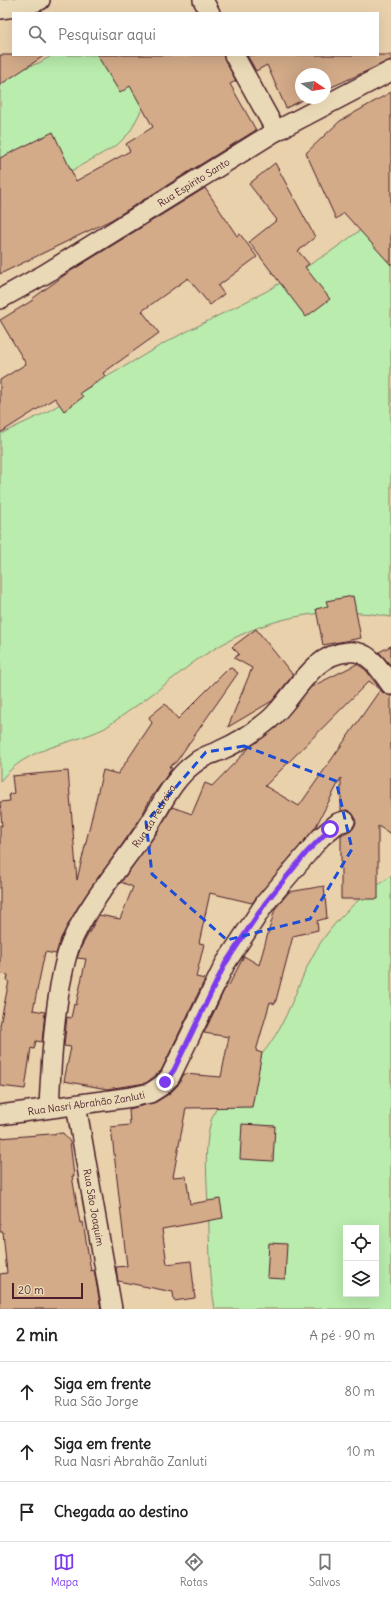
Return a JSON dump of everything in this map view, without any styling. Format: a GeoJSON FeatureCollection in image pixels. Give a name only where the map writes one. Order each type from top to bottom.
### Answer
{"type":"FeatureCollection","features":[{"type":"Feature","properties":{"kind":"street"},"geometry":{"type":"LineString","coordinates":[[0,9],[23,6],[40,0]]}},
{"type":"Feature","properties":{"kind":"street"},"geometry":{"type":"LineString","coordinates":[[203,0],[209,12]]}},
{"type":"Feature","properties":{"kind":"street"},"geometry":{"type":"LineString","coordinates":[[235,56],[276,131]]}},
{"type":"Feature","properties":{"kind":"street","name":"Rua Espírito Santo"},"geometry":{"type":"LineString","coordinates":[[0,299],[46,274],[276,131],[391,71]]}},
{"type":"Feature","properties":{"kind":"street","name":"Rua da Pedreira"},"geometry":{"type":"LineString","coordinates":[[49,1108],[54,1018],[63,968],[70,944],[80,924],[147,828],[163,799],[178,778],[197,761],[220,750],[260,727],[278,710],[316,666],[323,659],[331,655],[350,651],[366,656],[376,664],[391,685]]}},
{"type":"Feature","properties":{"kind":"street","name":"Rua Nasri Abrahão Zanluti"},"geometry":{"type":"LineString","coordinates":[[0,1115],[132,1097],[150,1093],[161,1086],[170,1077],[225,964],[266,902],[321,837],[338,823],[345,821]]}},
{"type":"Feature","properties":{"kind":"street","name":"Rua São Joaquim"},"geometry":{"type":"LineString","coordinates":[[76,1105],[112,1309]]}},
{"type":"Feature","properties":{"kind":"highlighted area"},"geometry":{"type":"Polygon","coordinates":[[[244,746],[336,781],[352,849],[310,919],[227,940],[152,874],[146,822],[206,752],[244,746]]]}},
{"type":"Feature","properties":{"kind":"green space"},"geometry":{"type":"Polygon","coordinates":[[[51,56],[144,56],[146,101],[130,132],[117,145],[45,186],[0,206],[0,76],[39,63],[51,56]]]}},
{"type":"Feature","properties":{"kind":"green space"},"geometry":{"type":"Polygon","coordinates":[[[391,208],[391,617],[366,613],[341,612],[317,614],[293,617],[247,632],[199,658],[150,696],[105,728],[36,753],[11,769],[0,781],[0,434],[45,413],[168,341],[267,291],[330,252],[391,208]]]}},
{"type":"Feature","properties":{"kind":"green space"},"geometry":{"type":"Polygon","coordinates":[[[391,876],[391,1309],[215,1309],[211,1271],[206,1165],[208,1135],[214,1114],[227,1093],[269,1045],[286,1015],[316,950],[334,925],[366,894],[391,876]]]}},
{"type":"Feature","properties":{"kind":"building"},"geometry":{"type":"Polygon","coordinates":[[[0,55],[44,56],[0,85],[0,55]]]}},
{"type":"Feature","properties":{"kind":"building"},"geometry":{"type":"Polygon","coordinates":[[[391,55],[391,60],[331,87],[331,68],[295,68],[295,104],[286,108],[267,65],[256,71],[248,56],[391,55]]]}},
{"type":"Feature","properties":{"kind":"building"},"geometry":{"type":"Polygon","coordinates":[[[98,56],[224,56],[236,81],[230,84],[256,130],[111,220],[0,274],[0,158],[53,132],[76,181],[130,151],[126,144],[153,127],[130,86],[120,93],[98,56]]]}},
{"type":"Feature","properties":{"kind":"building"},"geometry":{"type":"Polygon","coordinates":[[[391,92],[391,265],[344,213],[336,219],[306,153],[340,121],[391,92]]]}},
{"type":"Feature","properties":{"kind":"building"},"geometry":{"type":"Polygon","coordinates":[[[275,163],[315,237],[298,251],[309,264],[305,267],[330,299],[306,317],[249,242],[277,220],[249,184],[275,163]]]}},
{"type":"Feature","properties":{"kind":"building"},"geometry":{"type":"Polygon","coordinates":[[[205,188],[237,236],[240,234],[257,257],[218,286],[224,294],[210,305],[188,278],[142,311],[159,333],[103,373],[105,376],[80,393],[83,397],[64,411],[55,398],[0,433],[0,380],[26,364],[0,320],[33,300],[32,299],[66,274],[205,188]]]}},
{"type":"Feature","properties":{"kind":"building"},"geometry":{"type":"Polygon","coordinates":[[[353,596],[361,638],[323,645],[316,609],[328,606],[326,601],[353,596]]]}},
{"type":"Feature","properties":{"kind":"building"},"geometry":{"type":"Polygon","coordinates":[[[256,629],[293,675],[272,701],[228,727],[252,668],[234,658],[239,654],[232,647],[256,629]]]}},
{"type":"Feature","properties":{"kind":"building"},"geometry":{"type":"Polygon","coordinates":[[[391,646],[391,666],[379,652],[391,646]]]}},
{"type":"Feature","properties":{"kind":"building"},"geometry":{"type":"Polygon","coordinates":[[[357,664],[366,670],[382,692],[391,696],[391,834],[378,826],[378,899],[341,899],[341,835],[353,829],[356,823],[352,813],[347,810],[341,811],[341,778],[315,828],[252,903],[210,893],[199,943],[204,944],[196,977],[205,979],[161,1071],[146,1083],[107,1089],[64,1081],[71,1047],[64,1046],[67,1017],[71,1018],[74,1004],[76,1005],[86,959],[77,958],[81,947],[99,915],[120,919],[133,887],[121,882],[156,834],[172,807],[192,814],[205,783],[212,786],[251,746],[277,727],[311,687],[357,664]],[[369,681],[265,786],[299,806],[380,690],[369,681]]]}},
{"type":"Feature","properties":{"kind":"building"},"geometry":{"type":"Polygon","coordinates":[[[230,667],[238,673],[176,762],[169,767],[172,768],[151,798],[138,822],[78,907],[61,938],[56,954],[45,952],[33,1010],[45,1012],[42,1042],[36,1041],[34,1049],[31,1048],[25,1089],[0,1086],[0,1025],[9,981],[7,981],[8,975],[0,974],[0,825],[2,826],[0,802],[10,801],[9,794],[14,793],[12,776],[68,771],[77,880],[103,770],[118,774],[152,723],[149,717],[165,704],[178,719],[230,667]]]}},
{"type":"Feature","properties":{"kind":"building"},"geometry":{"type":"Polygon","coordinates":[[[324,886],[327,918],[317,921],[318,930],[293,936],[275,1004],[270,1002],[256,1051],[262,1053],[252,1107],[186,1108],[173,1177],[186,1176],[190,1204],[220,1199],[223,1218],[162,1229],[167,1264],[191,1261],[195,1298],[174,1301],[173,1292],[118,1281],[116,1267],[127,1266],[111,1127],[130,1125],[129,1109],[156,1102],[169,1094],[178,1085],[184,1074],[221,1077],[229,1037],[204,1033],[227,984],[229,985],[244,956],[259,965],[275,909],[289,892],[324,886]]]}},
{"type":"Feature","properties":{"kind":"building"},"geometry":{"type":"Polygon","coordinates":[[[242,1124],[275,1126],[273,1161],[240,1159],[242,1124]]]}},
{"type":"Feature","properties":{"kind":"building"},"geometry":{"type":"Polygon","coordinates":[[[63,1133],[70,1142],[74,1176],[72,1176],[80,1223],[83,1222],[91,1271],[94,1270],[101,1309],[0,1309],[0,1274],[7,1273],[3,1232],[0,1232],[0,1138],[63,1133]]]}},
{"type":"Feature","properties":{"kind":"building"},"geometry":{"type":"Polygon","coordinates":[[[269,1243],[287,1244],[285,1279],[267,1278],[269,1243]]]}},
{"type":"Feature","properties":{"kind":"route"},"geometry":{"type":"LineString","coordinates":[[165,1082],[174,1070],[225,964],[266,902],[307,852],[330,829]]}}]}
